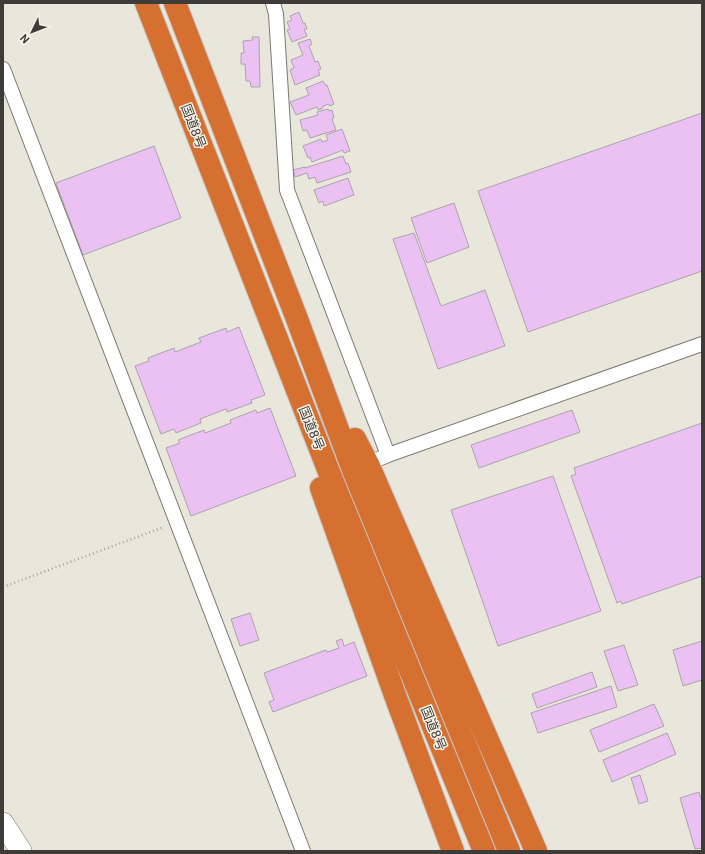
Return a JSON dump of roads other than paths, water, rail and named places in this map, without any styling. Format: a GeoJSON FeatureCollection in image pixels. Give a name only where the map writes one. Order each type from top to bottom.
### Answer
{"type":"FeatureCollection","features":[{"type":"Feature","properties":{"kind":"highway","name":"国道8号"},"geometry":{"type":"LineString","coordinates":[[146,3],[352,527],[484,851]]}},
{"type":"Feature","properties":{"kind":"highway","name":"国道8号"},"geometry":{"type":"LineString","coordinates":[[178,4],[297,319],[360,467],[372,516],[509,851]]}},
{"type":"Feature","properties":{"kind":"highway"},"geometry":{"type":"LineString","coordinates":[[230,219],[257,310],[391,684],[453,851]]}},
{"type":"Feature","properties":{"kind":"highway"},"geometry":{"type":"LineString","coordinates":[[360,467],[536,851]]}},
{"type":"Feature","properties":{"kind":"street"},"geometry":{"type":"LineString","coordinates":[[273,3],[276,14],[287,190],[388,455]]}},
{"type":"Feature","properties":{"kind":"street"},"geometry":{"type":"LineString","coordinates":[[3,69],[303,851]]}},
{"type":"Feature","properties":{"kind":"street"},"geometry":{"type":"LineString","coordinates":[[360,467],[388,455],[702,344]]}}]}
